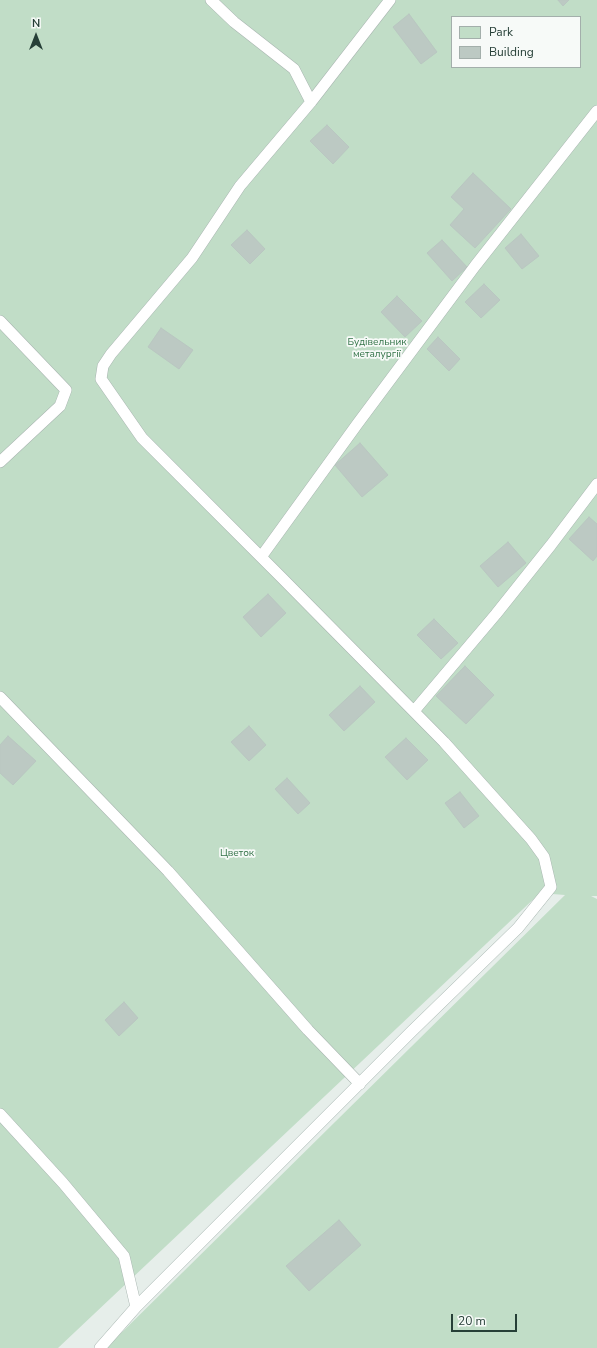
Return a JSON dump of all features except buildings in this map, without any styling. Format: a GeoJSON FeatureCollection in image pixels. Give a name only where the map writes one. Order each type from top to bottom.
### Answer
{"type":"FeatureCollection","features":[{"type":"Feature","properties":{"kind":"lane"},"geometry":{"type":"LineString","coordinates":[[211,0],[234,22],[294,69],[311,102]]}},
{"type":"Feature","properties":{"kind":"lane"},"geometry":{"type":"LineString","coordinates":[[100,1348],[136,1307],[518,928],[551,887],[544,856],[531,839],[444,742],[142,438],[101,379],[103,366],[111,354],[192,258],[240,186],[311,102],[390,0]]}},
{"type":"Feature","properties":{"kind":"lane"},"geometry":{"type":"LineString","coordinates":[[261,557],[358,422],[470,272],[597,110]]}},
{"type":"Feature","properties":{"kind":"lane"},"geometry":{"type":"LineString","coordinates":[[0,321],[66,390],[60,406],[0,462]]}},
{"type":"Feature","properties":{"kind":"lane"},"geometry":{"type":"LineString","coordinates":[[414,712],[506,601],[597,484]]}},
{"type":"Feature","properties":{"kind":"lane"},"geometry":{"type":"LineString","coordinates":[[0,697],[168,871],[308,1030],[360,1084]]}},
{"type":"Feature","properties":{"kind":"lane"},"geometry":{"type":"LineString","coordinates":[[0,1114],[63,1183],[124,1256],[136,1307]]}},
{"type":"Feature","properties":{"kind":"green space"},"geometry":{"type":"Polygon","coordinates":[[[0,0],[597,0],[597,896],[591,896],[597,899],[597,1348],[106,1348],[565,895],[540,893],[58,1348],[0,1348],[0,0]]]}},
{"type":"Feature","properties":{"kind":"park label","name":"Будівельник металургії"},"geometry":{"type":"Point","coordinates":[377,348]}},
{"type":"Feature","properties":{"kind":"park label","name":"Цветок"},"geometry":{"type":"Point","coordinates":[237,854]}}]}
